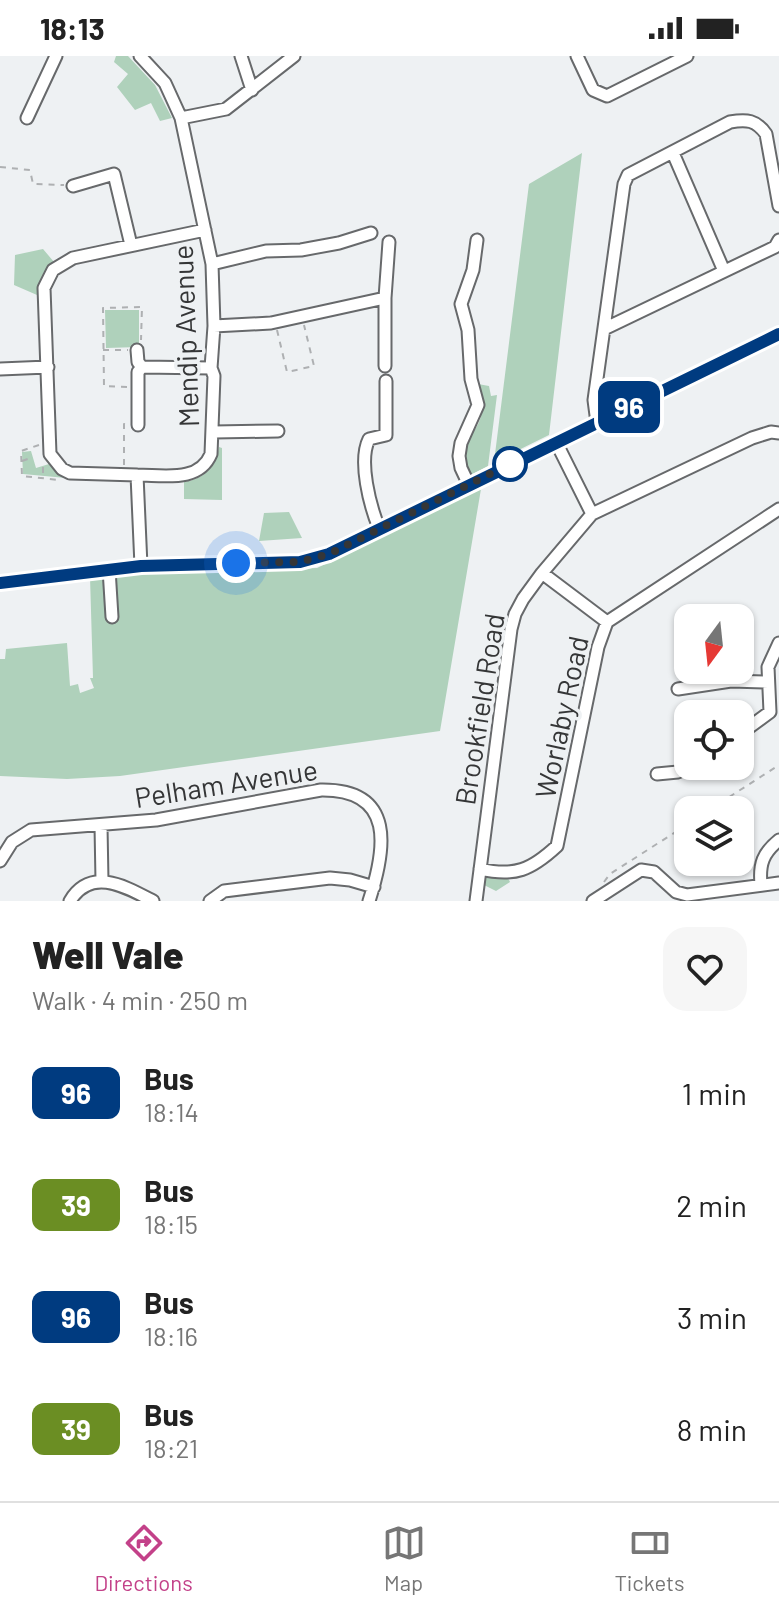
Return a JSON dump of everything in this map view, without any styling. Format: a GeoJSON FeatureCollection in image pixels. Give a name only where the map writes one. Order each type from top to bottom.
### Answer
{"type":"FeatureCollection","features":[{"type":"Feature","properties":{"kind":"street"},"geometry":{"type":"LineString","coordinates":[[27,118],[56,56]]}},
{"type":"Feature","properties":{"kind":"street","name":"Mendip Avenue"},"geometry":{"type":"LineString","coordinates":[[70,473],[195,473],[208,462],[213,446],[212,264],[181,118],[165,83],[140,56]]}},
{"type":"Feature","properties":{"kind":"street"},"geometry":{"type":"LineString","coordinates":[[241,56],[252,90]]}},
{"type":"Feature","properties":{"kind":"street"},"geometry":{"type":"LineString","coordinates":[[181,118],[226,109],[294,56]]}},
{"type":"Feature","properties":{"kind":"street"},"geometry":{"type":"LineString","coordinates":[[577,56],[593,90],[607,96],[680,58]]}},
{"type":"Feature","properties":{"kind":"street"},"geometry":{"type":"LineString","coordinates":[[597,423],[594,400],[624,184],[628,175],[730,122],[746,119],[759,125],[766,134],[779,206]]}},
{"type":"Feature","properties":{"kind":"street"},"geometry":{"type":"LineString","coordinates":[[673,153],[724,271]]}},
{"type":"Feature","properties":{"kind":"street"},"geometry":{"type":"LineString","coordinates":[[73,186],[114,174],[131,245]]}},
{"type":"Feature","properties":{"kind":"street"},"geometry":{"type":"LineString","coordinates":[[70,473],[50,454],[44,288],[53,270],[73,258],[205,230]]}},
{"type":"Feature","properties":{"kind":"street"},"geometry":{"type":"LineString","coordinates":[[212,264],[266,251],[301,250],[339,243],[371,233]]}},
{"type":"Feature","properties":{"kind":"street"},"geometry":{"type":"LineString","coordinates":[[469,485],[459,456],[461,443],[478,405],[471,379],[468,330],[461,304],[473,270],[477,240]]}},
{"type":"Feature","properties":{"kind":"street"},"geometry":{"type":"LineString","coordinates":[[604,329],[775,247],[779,240]]}},
{"type":"Feature","properties":{"kind":"street"},"geometry":{"type":"LineString","coordinates":[[385,366],[389,242]]}},
{"type":"Feature","properties":{"kind":"street"},"geometry":{"type":"LineString","coordinates":[[214,326],[275,322],[385,298]]}},
{"type":"Feature","properties":{"kind":"street"},"geometry":{"type":"LineString","coordinates":[[0,583],[70,580],[109,569],[141,566],[300,562],[329,554],[779,334]]}},
{"type":"Feature","properties":{"kind":"street"},"geometry":{"type":"LineString","coordinates":[[137,350],[138,362],[142,367]]}},
{"type":"Feature","properties":{"kind":"street"},"geometry":{"type":"LineString","coordinates":[[2,369],[48,367]]}},
{"type":"Feature","properties":{"kind":"street"},"geometry":{"type":"LineString","coordinates":[[142,367],[211,368]]}},
{"type":"Feature","properties":{"kind":"street"},"geometry":{"type":"LineString","coordinates":[[138,425],[138,372],[142,367]]}},
{"type":"Feature","properties":{"kind":"street"},"geometry":{"type":"LineString","coordinates":[[379,528],[372,511],[364,449],[369,439],[386,435],[386,381]]}},
{"type":"Feature","properties":{"kind":"street"},"geometry":{"type":"LineString","coordinates":[[214,432],[278,431]]}},
{"type":"Feature","properties":{"kind":"street","name":"Brookfield Road"},"geometry":{"type":"LineString","coordinates":[[476,901],[515,614],[542,573],[592,514],[752,438],[771,432],[779,433]]}},
{"type":"Feature","properties":{"kind":"street"},"geometry":{"type":"LineString","coordinates":[[556,442],[592,514]]}},
{"type":"Feature","properties":{"kind":"street"},"geometry":{"type":"LineString","coordinates":[[137,475],[141,566]]}},
{"type":"Feature","properties":{"kind":"street","name":"Worlaby Road"},"geometry":{"type":"LineString","coordinates":[[480,869],[510,874],[522,870],[557,846],[598,647],[607,622],[779,509]]}},
{"type":"Feature","properties":{"kind":"street"},"geometry":{"type":"LineString","coordinates":[[109,569],[112,617]]}},
{"type":"Feature","properties":{"kind":"street"},"geometry":{"type":"LineString","coordinates":[[542,573],[607,622]]}},
{"type":"Feature","properties":{"kind":"street"},"geometry":{"type":"LineString","coordinates":[[754,724],[770,712],[770,660],[779,643]]}},
{"type":"Feature","properties":{"kind":"street"},"geometry":{"type":"LineString","coordinates":[[754,680],[768,682]]}},
{"type":"Feature","properties":{"kind":"street"},"geometry":{"type":"LineString","coordinates":[[678,689],[694,684]]}},
{"type":"Feature","properties":{"kind":"street"},"geometry":{"type":"LineString","coordinates":[[657,774],[674,772]]}},
{"type":"Feature","properties":{"kind":"street","name":"Pelham Avenue"},"geometry":{"type":"LineString","coordinates":[[0,861],[12,842],[31,830],[195,815],[321,790],[342,790],[361,797],[373,807],[380,822],[380,855],[369,901]]}},
{"type":"Feature","properties":{"kind":"street"},"geometry":{"type":"LineString","coordinates":[[101,826],[102,881]]}},
{"type":"Feature","properties":{"kind":"street"},"geometry":{"type":"LineString","coordinates":[[761,884],[760,865],[764,855],[779,840]]}},
{"type":"Feature","properties":{"kind":"street"},"geometry":{"type":"LineString","coordinates":[[593,901],[641,870],[654,872],[676,892],[687,895],[779,883]]}},
{"type":"Feature","properties":{"kind":"street"},"geometry":{"type":"LineString","coordinates":[[210,901],[224,891],[330,878],[374,887]]}},
{"type":"Feature","properties":{"kind":"street"},"geometry":{"type":"LineString","coordinates":[[70,901],[80,888],[102,881],[122,885],[153,901]]}},
{"type":"Feature","properties":{"kind":"path"},"geometry":{"type":"LineString","coordinates":[[0,167],[30,170],[33,184],[73,186]]}},
{"type":"Feature","properties":{"kind":"path"},"geometry":{"type":"LineString","coordinates":[[275,322],[287,372],[314,366],[302,316]]}},
{"type":"Feature","properties":{"kind":"path"},"geometry":{"type":"LineString","coordinates":[[124,475],[124,424],[138,425]]}},
{"type":"Feature","properties":{"kind":"path"},"geometry":{"type":"LineString","coordinates":[[50,443],[21,451],[22,476],[69,481],[70,473]]}},
{"type":"Feature","properties":{"kind":"path"},"geometry":{"type":"LineString","coordinates":[[21,461],[33,457]]}},
{"type":"Feature","properties":{"kind":"path"},"geometry":{"type":"LineString","coordinates":[[43,467],[43,478]]}},
{"type":"Feature","properties":{"kind":"path"},"geometry":{"type":"LineString","coordinates":[[731,796],[779,765]]}},
{"type":"Feature","properties":{"kind":"path"},"geometry":{"type":"LineString","coordinates":[[599,888],[610,874],[674,833]]}},
{"type":"Feature","properties":{"kind":"green space"},"geometry":{"type":"Polygon","coordinates":[[[116,56],[128,56],[155,85],[172,118],[160,121],[151,103],[135,110],[117,87],[128,74],[114,62],[116,56]]]}},
{"type":"Feature","properties":{"kind":"green space"},"geometry":{"type":"Polygon","coordinates":[[[582,153],[549,435],[494,462],[529,184],[582,153]]]}},
{"type":"Feature","properties":{"kind":"green space"},"geometry":{"type":"Polygon","coordinates":[[[43,249],[54,262],[44,272],[37,295],[14,285],[15,255],[43,249]]]}},
{"type":"Feature","properties":{"kind":"green space"},"geometry":{"type":"Polygon","coordinates":[[[105,310],[139,310],[139,347],[106,348],[105,310]]]}},
{"type":"Feature","properties":{"kind":"green space"},"geometry":{"type":"Polygon","coordinates":[[[478,384],[489,386],[491,396],[497,395],[488,466],[471,475],[466,473],[464,451],[482,410],[478,384]]]}},
{"type":"Feature","properties":{"kind":"green space"},"geometry":{"type":"Polygon","coordinates":[[[219,447],[222,448],[222,500],[184,499],[184,482],[208,471],[219,447]]]}},
{"type":"Feature","properties":{"kind":"green space"},"geometry":{"type":"Polygon","coordinates":[[[31,451],[36,468],[49,464],[66,478],[23,474],[22,452],[31,451]]]}},
{"type":"Feature","properties":{"kind":"green space"},"geometry":{"type":"Polygon","coordinates":[[[481,489],[440,731],[120,776],[67,779],[0,776],[0,659],[5,659],[6,649],[67,643],[70,686],[78,684],[80,693],[94,688],[90,678],[93,678],[90,577],[102,576],[107,582],[112,582],[116,574],[317,568],[481,489]]]}},
{"type":"Feature","properties":{"kind":"green space"},"geometry":{"type":"Polygon","coordinates":[[[289,512],[302,538],[259,541],[264,513],[289,512]]]}},
{"type":"Feature","properties":{"kind":"green space"},"geometry":{"type":"Polygon","coordinates":[[[489,875],[508,878],[510,882],[496,891],[482,884],[483,878],[489,875]]]}},
{"type":"Feature","properties":{"kind":"bus line","name":"96"},"geometry":{"type":"LineString","coordinates":[[0,583],[141,566],[300,562],[329,554],[779,334]]}},
{"type":"Feature","properties":{"kind":"route"},"geometry":{"type":"LineString","coordinates":[[236,563],[300,562],[329,554],[510,464]]}}]}
